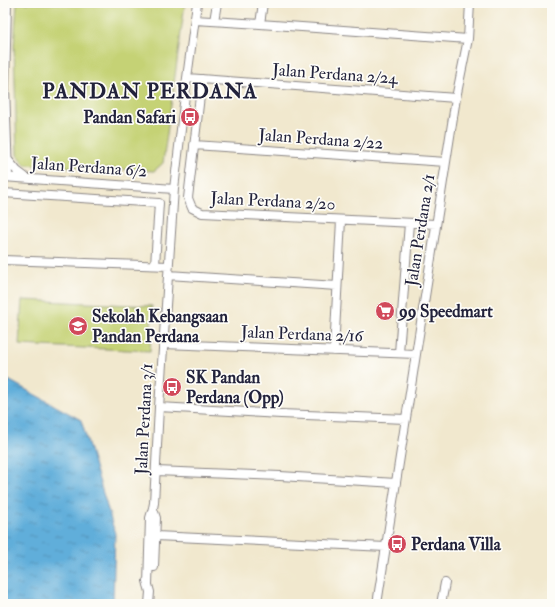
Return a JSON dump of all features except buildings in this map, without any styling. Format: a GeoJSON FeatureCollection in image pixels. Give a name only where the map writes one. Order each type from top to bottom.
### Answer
{"type":"FeatureCollection","features":[{"type":"Feature","properties":{"kind":"street"},"geometry":{"type":"LineString","coordinates":[[6,176],[8,160],[4,87],[5,15],[7,3]]}},
{"type":"Feature","properties":{"kind":"street","name":"Jalan Perdana 3/1"},"geometry":{"type":"LineString","coordinates":[[149,604],[149,589],[145,573],[146,525],[153,508],[174,189],[197,3]]}},
{"type":"Feature","properties":{"kind":"street"},"geometry":{"type":"LineString","coordinates":[[214,21],[217,3]]}},
{"type":"Feature","properties":{"kind":"street"},"geometry":{"type":"LineString","coordinates":[[260,24],[263,3]]}},
{"type":"Feature","properties":{"kind":"street","name":"Jalan Perdana 2/1"},"geometry":{"type":"LineString","coordinates":[[377,604],[456,98],[468,39],[470,3]]}},
{"type":"Feature","properties":{"kind":"street"},"geometry":{"type":"LineString","coordinates":[[195,20],[468,39]]}},
{"type":"Feature","properties":{"kind":"street","name":"Jalan Perdana 2/24"},"geometry":{"type":"LineString","coordinates":[[187,78],[456,98]]}},
{"type":"Feature","properties":{"kind":"street","name":"Jalan Perdana 2/20"},"geometry":{"type":"LineString","coordinates":[[202,79],[188,198],[192,208],[202,213],[436,224]]}},
{"type":"Feature","properties":{"kind":"street","name":"Jalan Perdana 2/22"},"geometry":{"type":"LineString","coordinates":[[194,146],[446,162]]}},
{"type":"Feature","properties":{"kind":"street"},"geometry":{"type":"LineString","coordinates":[[3,167],[8,160]]}},
{"type":"Feature","properties":{"kind":"street"},"geometry":{"type":"LineString","coordinates":[[8,160],[17,171],[26,178]]}},
{"type":"Feature","properties":{"kind":"street","name":"Jalan Perdana 6/2"},"geometry":{"type":"LineString","coordinates":[[6,176],[174,189]]}},
{"type":"Feature","properties":{"kind":"street"},"geometry":{"type":"LineString","coordinates":[[3,193],[159,203],[155,265]]}},
{"type":"Feature","properties":{"kind":"street"},"geometry":{"type":"LineString","coordinates":[[334,351],[341,220]]}},
{"type":"Feature","properties":{"kind":"street","name":"Jalan Perdana 2/1"},"geometry":{"type":"LineString","coordinates":[[399,354],[409,223]]}},
{"type":"Feature","properties":{"kind":"street"},"geometry":{"type":"LineString","coordinates":[[3,260],[169,266]]}},
{"type":"Feature","properties":{"kind":"street"},"geometry":{"type":"LineString","coordinates":[[168,275],[337,286]]}},
{"type":"Feature","properties":{"kind":"street","name":"Jalan Perdana 2/16"},"geometry":{"type":"LineString","coordinates":[[164,344],[416,354]]}},
{"type":"Feature","properties":{"kind":"street"},"geometry":{"type":"LineString","coordinates":[[159,407],[406,419]]}},
{"type":"Feature","properties":{"kind":"street"},"geometry":{"type":"LineString","coordinates":[[156,471],[396,483]]}},
{"type":"Feature","properties":{"kind":"street","name":"Jalan Perdana 3/1"},"geometry":{"type":"LineString","coordinates":[[149,589],[153,586],[156,536],[156,518],[153,508]]}},
{"type":"Feature","properties":{"kind":"street"},"geometry":{"type":"LineString","coordinates":[[156,536],[386,547]]}},
{"type":"Feature","properties":{"kind":"street"},"geometry":{"type":"LineString","coordinates":[[441,604],[445,583]]}},
{"type":"Feature","properties":{"kind":"green space"},"geometry":{"type":"Polygon","coordinates":[[[17,3],[185,3],[163,163],[154,171],[25,165],[17,155],[14,45],[17,3]]]}},
{"type":"Feature","properties":{"kind":"green space","name":"Sekolah Kebangsaan Pandan Perdana"},"geometry":{"type":"Polygon","coordinates":[[[22,300],[152,306],[150,351],[19,345],[22,300]]]}},
{"type":"Feature","properties":{"kind":"water"},"geometry":{"type":"Polygon","coordinates":[[[3,377],[81,420],[115,533],[113,604],[3,604],[3,377]]]}},
{"type":"Feature","properties":{"kind":"place","name":"Pandan Safari"},"geometry":{"type":"Point","coordinates":[190,117]}},
{"type":"Feature","properties":{"kind":"place","name":"99 Speedmart"},"geometry":{"type":"Point","coordinates":[385,311]}},
{"type":"Feature","properties":{"kind":"place","name":"Sekolah Kebangsaan Pandan Perdana"},"geometry":{"type":"Point","coordinates":[78,326]}},
{"type":"Feature","properties":{"kind":"place","name":"SK Pandan Perdana (Opp)"},"geometry":{"type":"Point","coordinates":[172,387]}},
{"type":"Feature","properties":{"kind":"place","name":"Perdana Villa"},"geometry":{"type":"Point","coordinates":[397,544]}},
{"type":"Feature","properties":{"kind":"district","name":"PANDAN PERDANA"},"geometry":{"type":"Point","coordinates":[150,91]}}]}
